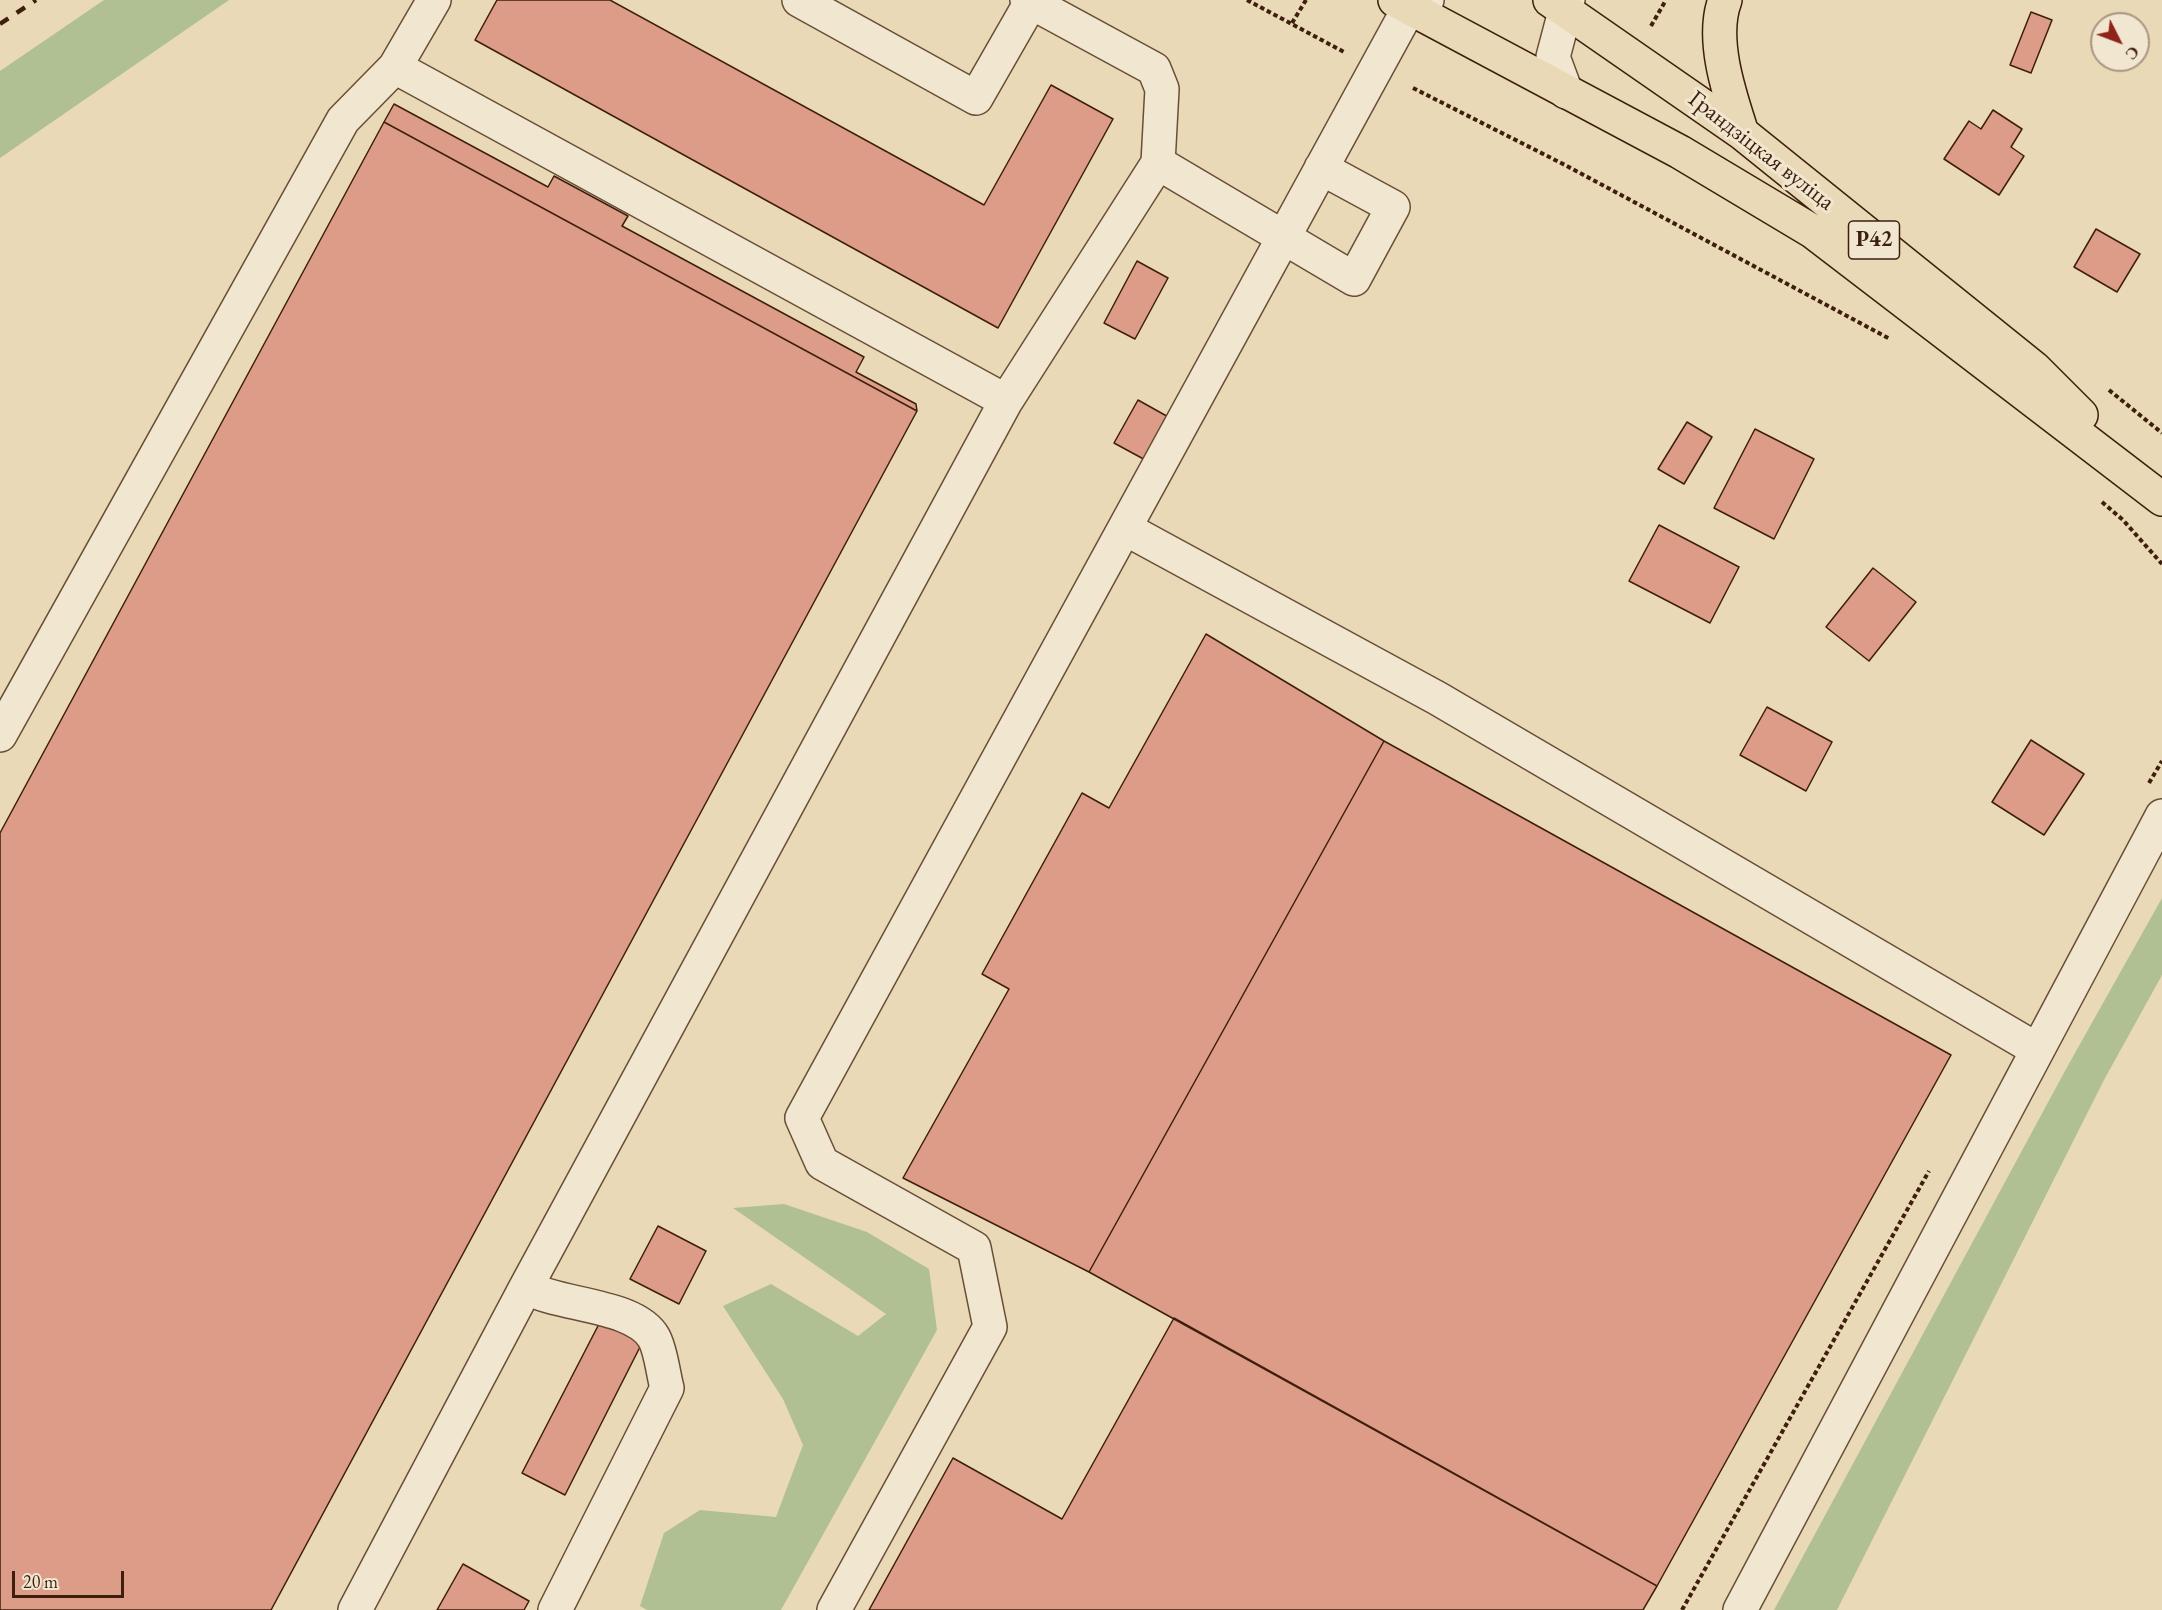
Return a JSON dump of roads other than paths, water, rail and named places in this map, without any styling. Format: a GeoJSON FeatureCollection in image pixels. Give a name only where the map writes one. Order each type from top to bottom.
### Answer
{"type":"FeatureCollection","features":[{"type":"Feature","properties":{"kind":"main road"},"geometry":{"type":"LineString","coordinates":[[1725,0],[1721,45],[1727,86],[1742,134]]}},
{"type":"Feature","properties":{"kind":"main road","name":"Р42"},"geometry":{"type":"LineString","coordinates":[[1412,2],[1566,92]]}},
{"type":"Feature","properties":{"kind":"main road","name":"Грандзіцкая вуліца"},"geometry":{"type":"LineString","coordinates":[[1560,3],[1742,134],[2034,368],[2162,498]]}},
{"type":"Feature","properties":{"kind":"main road","name":"Грандзіцкая вуліца"},"geometry":{"type":"LineString","coordinates":[[1566,92],[1680,153],[1812,231],[2162,498]]}},
{"type":"Feature","properties":{"kind":"street"},"geometry":{"type":"LineString","coordinates":[[0,735],[343,120],[395,67],[434,0]]}},
{"type":"Feature","properties":{"kind":"street"},"geometry":{"type":"LineString","coordinates":[[355,1610],[526,1287],[1006,401],[1158,163],[1162,89],[1154,69],[1029,1],[976,98],[799,0]]}},
{"type":"Feature","properties":{"kind":"street"},"geometry":{"type":"LineString","coordinates":[[834,1610],[990,1327],[974,1248],[822,1163],[802,1118],[1126,529],[1412,2]]}},
{"type":"Feature","properties":{"kind":"street"},"geometry":{"type":"LineString","coordinates":[[1560,3],[1553,57],[1566,92]]}},
{"type":"Feature","properties":{"kind":"street"},"geometry":{"type":"LineString","coordinates":[[395,67],[1006,401]]}},
{"type":"Feature","properties":{"kind":"street"},"geometry":{"type":"LineString","coordinates":[[1158,163],[1354,279],[1393,207],[1321,168]]}},
{"type":"Feature","properties":{"kind":"street"},"geometry":{"type":"LineString","coordinates":[[1126,529],[1437,698],[2036,1049]]}},
{"type":"Feature","properties":{"kind":"street"},"geometry":{"type":"LineString","coordinates":[[1740,1610],[2036,1049],[2162,816]]}},
{"type":"Feature","properties":{"kind":"street"},"geometry":{"type":"LineString","coordinates":[[526,1287],[537,1294],[596,1307],[639,1322],[654,1338],[666,1388],[555,1610]]}},
{"type":"Feature","properties":{"kind":"railway"},"geometry":{"type":"LineString","coordinates":[[0,24],[36,0]]}}]}
